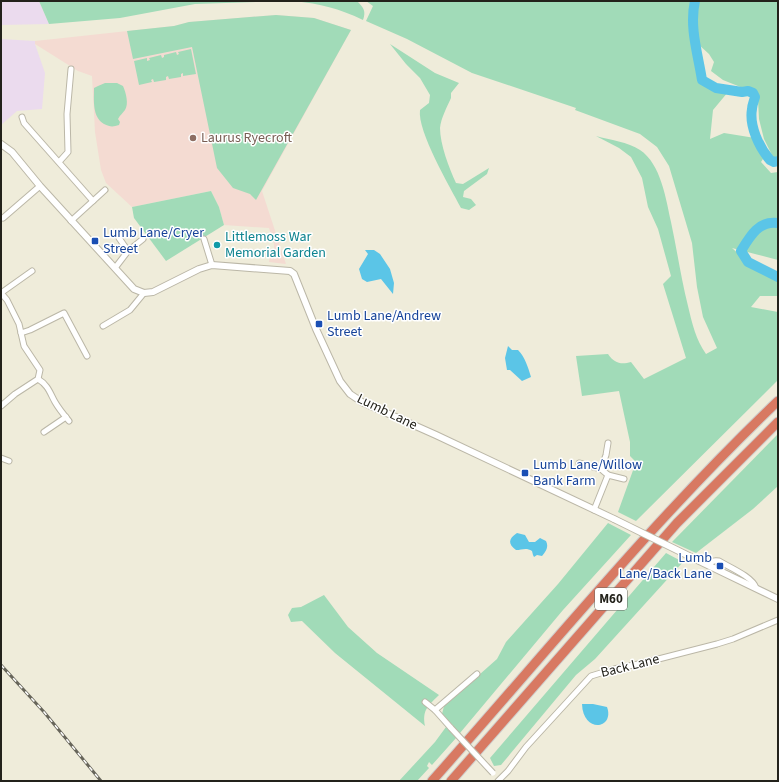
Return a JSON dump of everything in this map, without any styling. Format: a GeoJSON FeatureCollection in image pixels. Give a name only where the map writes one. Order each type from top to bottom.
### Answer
{"type":"FeatureCollection","features":[{"type":"Feature","properties":{"kind":"highway","name":"M60"},"geometry":{"type":"LineString","coordinates":[[432,781],[666,515],[778,401]]}},
{"type":"Feature","properties":{"kind":"highway","name":"M60"},"geometry":{"type":"LineString","coordinates":[[451,781],[677,523],[778,422]]}},
{"type":"Feature","properties":{"kind":"street"},"geometry":{"type":"LineString","coordinates":[[59,162],[68,152],[67,114],[71,69]]}},
{"type":"Feature","properties":{"kind":"street"},"geometry":{"type":"LineString","coordinates":[[22,117],[24,123],[93,201]]}},
{"type":"Feature","properties":{"kind":"street"},"geometry":{"type":"LineString","coordinates":[[1,144],[12,152],[71,221],[134,289],[144,293],[130,310],[103,326]]}},
{"type":"Feature","properties":{"kind":"street"},"geometry":{"type":"LineString","coordinates":[[3,218],[40,186]]}},
{"type":"Feature","properties":{"kind":"street"},"geometry":{"type":"LineString","coordinates":[[71,221],[105,190]]}},
{"type":"Feature","properties":{"kind":"street"},"geometry":{"type":"LineString","coordinates":[[119,238],[128,251]]}},
{"type":"Feature","properties":{"kind":"street"},"geometry":{"type":"LineString","coordinates":[[115,268],[128,251],[142,239]]}},
{"type":"Feature","properties":{"kind":"street"},"geometry":{"type":"LineString","coordinates":[[204,239],[212,264]]}},
{"type":"Feature","properties":{"kind":"street","name":"Lumb Lane"},"geometry":{"type":"LineString","coordinates":[[144,293],[153,292],[212,264],[290,271],[294,274],[316,330],[340,381],[350,394],[362,402],[436,435],[614,519],[778,599]]}},
{"type":"Feature","properties":{"kind":"street"},"geometry":{"type":"LineString","coordinates":[[1,406],[15,394],[38,379],[40,370],[24,346],[19,324],[7,300],[1,293],[32,271]]}},
{"type":"Feature","properties":{"kind":"street"},"geometry":{"type":"LineString","coordinates":[[21,333],[30,330],[70,309]]}},
{"type":"Feature","properties":{"kind":"street"},"geometry":{"type":"LineString","coordinates":[[64,313],[87,356]]}},
{"type":"Feature","properties":{"kind":"street"},"geometry":{"type":"LineString","coordinates":[[38,379],[49,389],[55,402],[68,419],[44,432]]}},
{"type":"Feature","properties":{"kind":"street"},"geometry":{"type":"LineString","coordinates":[[601,469],[608,443]]}},
{"type":"Feature","properties":{"kind":"street"},"geometry":{"type":"LineString","coordinates":[[1,458],[9,460]]}},
{"type":"Feature","properties":{"kind":"street"},"geometry":{"type":"LineString","coordinates":[[579,462],[601,469],[608,475],[624,479]]}},
{"type":"Feature","properties":{"kind":"street"},"geometry":{"type":"LineString","coordinates":[[594,510],[608,475]]}},
{"type":"Feature","properties":{"kind":"street","name":"Back Lane"},"geometry":{"type":"LineString","coordinates":[[435,710],[500,781],[526,747],[591,676],[718,644],[778,620]]}},
{"type":"Feature","properties":{"kind":"street"},"geometry":{"type":"LineString","coordinates":[[425,702],[435,710],[477,674]]}},
{"type":"Feature","properties":{"kind":"shaded area"},"geometry":{"type":"Polygon","coordinates":[[[1,1],[39,1],[49,24],[1,25],[1,1]]]}},
{"type":"Feature","properties":{"kind":"shaded area","name":"Laurus Ryecroft"},"geometry":{"type":"Polygon","coordinates":[[[276,15],[314,18],[351,30],[262,191],[286,264],[269,262],[270,255],[274,255],[274,244],[269,228],[224,225],[219,207],[211,191],[132,207],[106,183],[101,170],[95,132],[92,76],[78,71],[35,44],[35,41],[174,26],[189,22],[276,15]]]}},
{"type":"Feature","properties":{"kind":"shaded area"},"geometry":{"type":"Polygon","coordinates":[[[1,39],[35,41],[45,73],[42,109],[17,111],[1,125],[1,39]]]}},
{"type":"Feature","properties":{"kind":"green space"},"geometry":{"type":"Polygon","coordinates":[[[39,1],[289,1],[195,4],[120,18],[49,24],[39,1]]]}},
{"type":"Feature","properties":{"kind":"green space"},"geometry":{"type":"Polygon","coordinates":[[[294,1],[357,1],[364,10],[364,17],[363,20],[329,7],[294,1]]]}},
{"type":"Feature","properties":{"kind":"green space"},"geometry":{"type":"Polygon","coordinates":[[[366,1],[692,1],[690,10],[692,42],[701,80],[715,90],[728,92],[713,110],[710,139],[724,133],[755,138],[765,156],[761,162],[771,173],[778,172],[778,260],[732,248],[741,256],[747,265],[778,280],[778,296],[760,296],[751,307],[778,312],[778,380],[636,521],[618,512],[636,462],[630,456],[630,442],[619,391],[582,396],[576,356],[608,354],[618,362],[631,362],[644,379],[686,358],[663,284],[671,276],[658,229],[648,207],[642,178],[631,157],[619,148],[596,136],[635,147],[647,156],[658,173],[667,203],[691,319],[697,337],[706,354],[717,348],[703,317],[697,287],[692,243],[669,166],[657,147],[640,134],[575,110],[576,108],[472,73],[407,39],[366,21],[373,6],[366,1]]]}},
{"type":"Feature","properties":{"kind":"green space"},"geometry":{"type":"Polygon","coordinates":[[[699,1],[778,1],[778,157],[773,157],[764,139],[759,119],[758,100],[753,92],[723,80],[711,71],[714,62],[709,54],[698,44],[696,9],[699,1]]]}},
{"type":"Feature","properties":{"kind":"green space"},"geometry":{"type":"Polygon","coordinates":[[[276,15],[314,18],[351,30],[256,200],[250,194],[233,188],[217,168],[192,47],[133,59],[127,31],[174,26],[189,22],[276,15]]]}},
{"type":"Feature","properties":{"kind":"green space"},"geometry":{"type":"Polygon","coordinates":[[[390,44],[435,73],[459,83],[451,93],[451,98],[443,116],[440,128],[443,148],[448,163],[456,183],[463,184],[489,168],[487,174],[464,191],[463,197],[471,199],[476,205],[469,210],[461,208],[435,159],[424,131],[420,119],[420,110],[429,103],[430,95],[420,78],[406,64],[390,44]]]}},
{"type":"Feature","properties":{"kind":"green space"},"geometry":{"type":"Polygon","coordinates":[[[191,49],[196,74],[183,76],[183,73],[181,74],[181,77],[169,79],[168,76],[166,77],[166,80],[154,82],[153,79],[151,80],[152,82],[139,85],[134,61],[147,58],[147,61],[150,60],[149,58],[161,55],[162,58],[164,55],[176,52],[177,55],[179,54],[178,52],[191,49]]]}},
{"type":"Feature","properties":{"kind":"green space"},"geometry":{"type":"Polygon","coordinates":[[[105,83],[117,83],[123,86],[125,92],[127,102],[126,108],[118,119],[120,122],[117,126],[104,124],[97,117],[94,103],[94,88],[105,83]]]}},
{"type":"Feature","properties":{"kind":"green space"},"geometry":{"type":"Polygon","coordinates":[[[211,191],[219,207],[224,225],[166,261],[134,218],[132,207],[211,191]]]}},
{"type":"Feature","properties":{"kind":"green space"},"geometry":{"type":"Polygon","coordinates":[[[778,434],[778,486],[753,509],[696,553],[672,542],[778,434]]]}},
{"type":"Feature","properties":{"kind":"green space"},"geometry":{"type":"Polygon","coordinates":[[[608,523],[631,535],[563,610],[460,733],[442,714],[444,706],[497,659],[506,642],[558,584],[608,523]]]}},
{"type":"Feature","properties":{"kind":"green space"},"geometry":{"type":"Polygon","coordinates":[[[666,553],[683,562],[595,659],[576,675],[501,765],[494,766],[490,758],[666,553]]]}},
{"type":"Feature","properties":{"kind":"green space"},"geometry":{"type":"Polygon","coordinates":[[[324,595],[348,627],[377,653],[439,695],[425,712],[425,726],[335,653],[302,621],[291,622],[288,615],[292,608],[301,607],[324,595]]]}},
{"type":"Feature","properties":{"kind":"green space"},"geometry":{"type":"Polygon","coordinates":[[[446,727],[456,738],[432,765],[429,762],[427,766],[429,768],[417,781],[399,781],[435,742],[446,727]]]}},
{"type":"Feature","properties":{"kind":"water"},"geometry":{"type":"Polygon","coordinates":[[[365,250],[374,250],[380,254],[390,269],[394,283],[393,294],[381,279],[367,282],[362,279],[359,269],[368,254],[365,250]]]}},
{"type":"Feature","properties":{"kind":"water"},"geometry":{"type":"Polygon","coordinates":[[[508,346],[512,350],[518,350],[523,356],[531,377],[522,381],[510,370],[507,370],[505,358],[508,346]]]}},
{"type":"Feature","properties":{"kind":"water"},"geometry":{"type":"Polygon","coordinates":[[[517,533],[525,535],[529,542],[535,542],[540,538],[546,541],[547,549],[542,556],[537,555],[534,557],[532,551],[530,550],[516,550],[510,542],[512,537],[517,533]]]}},
{"type":"Feature","properties":{"kind":"water"},"geometry":{"type":"Polygon","coordinates":[[[582,704],[593,704],[607,707],[607,720],[603,724],[592,724],[587,720],[584,714],[582,704]]]}},
{"type":"Feature","properties":{"kind":"waterway"},"geometry":{"type":"LineString","coordinates":[[695,1],[693,21],[696,50],[702,80],[716,88],[742,92],[748,91],[753,93],[755,97],[751,116],[753,129],[762,149],[770,160],[774,162],[778,161]]}},
{"type":"Feature","properties":{"kind":"waterway"},"geometry":{"type":"LineString","coordinates":[[778,223],[765,224],[756,230],[741,251],[748,262],[778,277]]}},
{"type":"Feature","properties":{"kind":"railway"},"geometry":{"type":"LineString","coordinates":[[1,665],[44,712],[101,781]]}},
{"type":"Feature","properties":{"kind":"place","name":"Laurus Ryecroft"},"geometry":{"type":"Point","coordinates":[193,138]}},
{"type":"Feature","properties":{"kind":"place","name":"Lumb Lane/Cryer Street"},"geometry":{"type":"Point","coordinates":[95,241]}},
{"type":"Feature","properties":{"kind":"place","name":"Littlemoss War Memorial Garden"},"geometry":{"type":"Point","coordinates":[217,245]}},
{"type":"Feature","properties":{"kind":"place","name":"Lumb Lane/Andrew Street"},"geometry":{"type":"Point","coordinates":[319,324]}},
{"type":"Feature","properties":{"kind":"place","name":"Lumb Lane/Willow Bank Farm"},"geometry":{"type":"Point","coordinates":[525,473]}},
{"type":"Feature","properties":{"kind":"place","name":"Lumb Lane/Back Lane"},"geometry":{"type":"Point","coordinates":[720,566]}}]}
